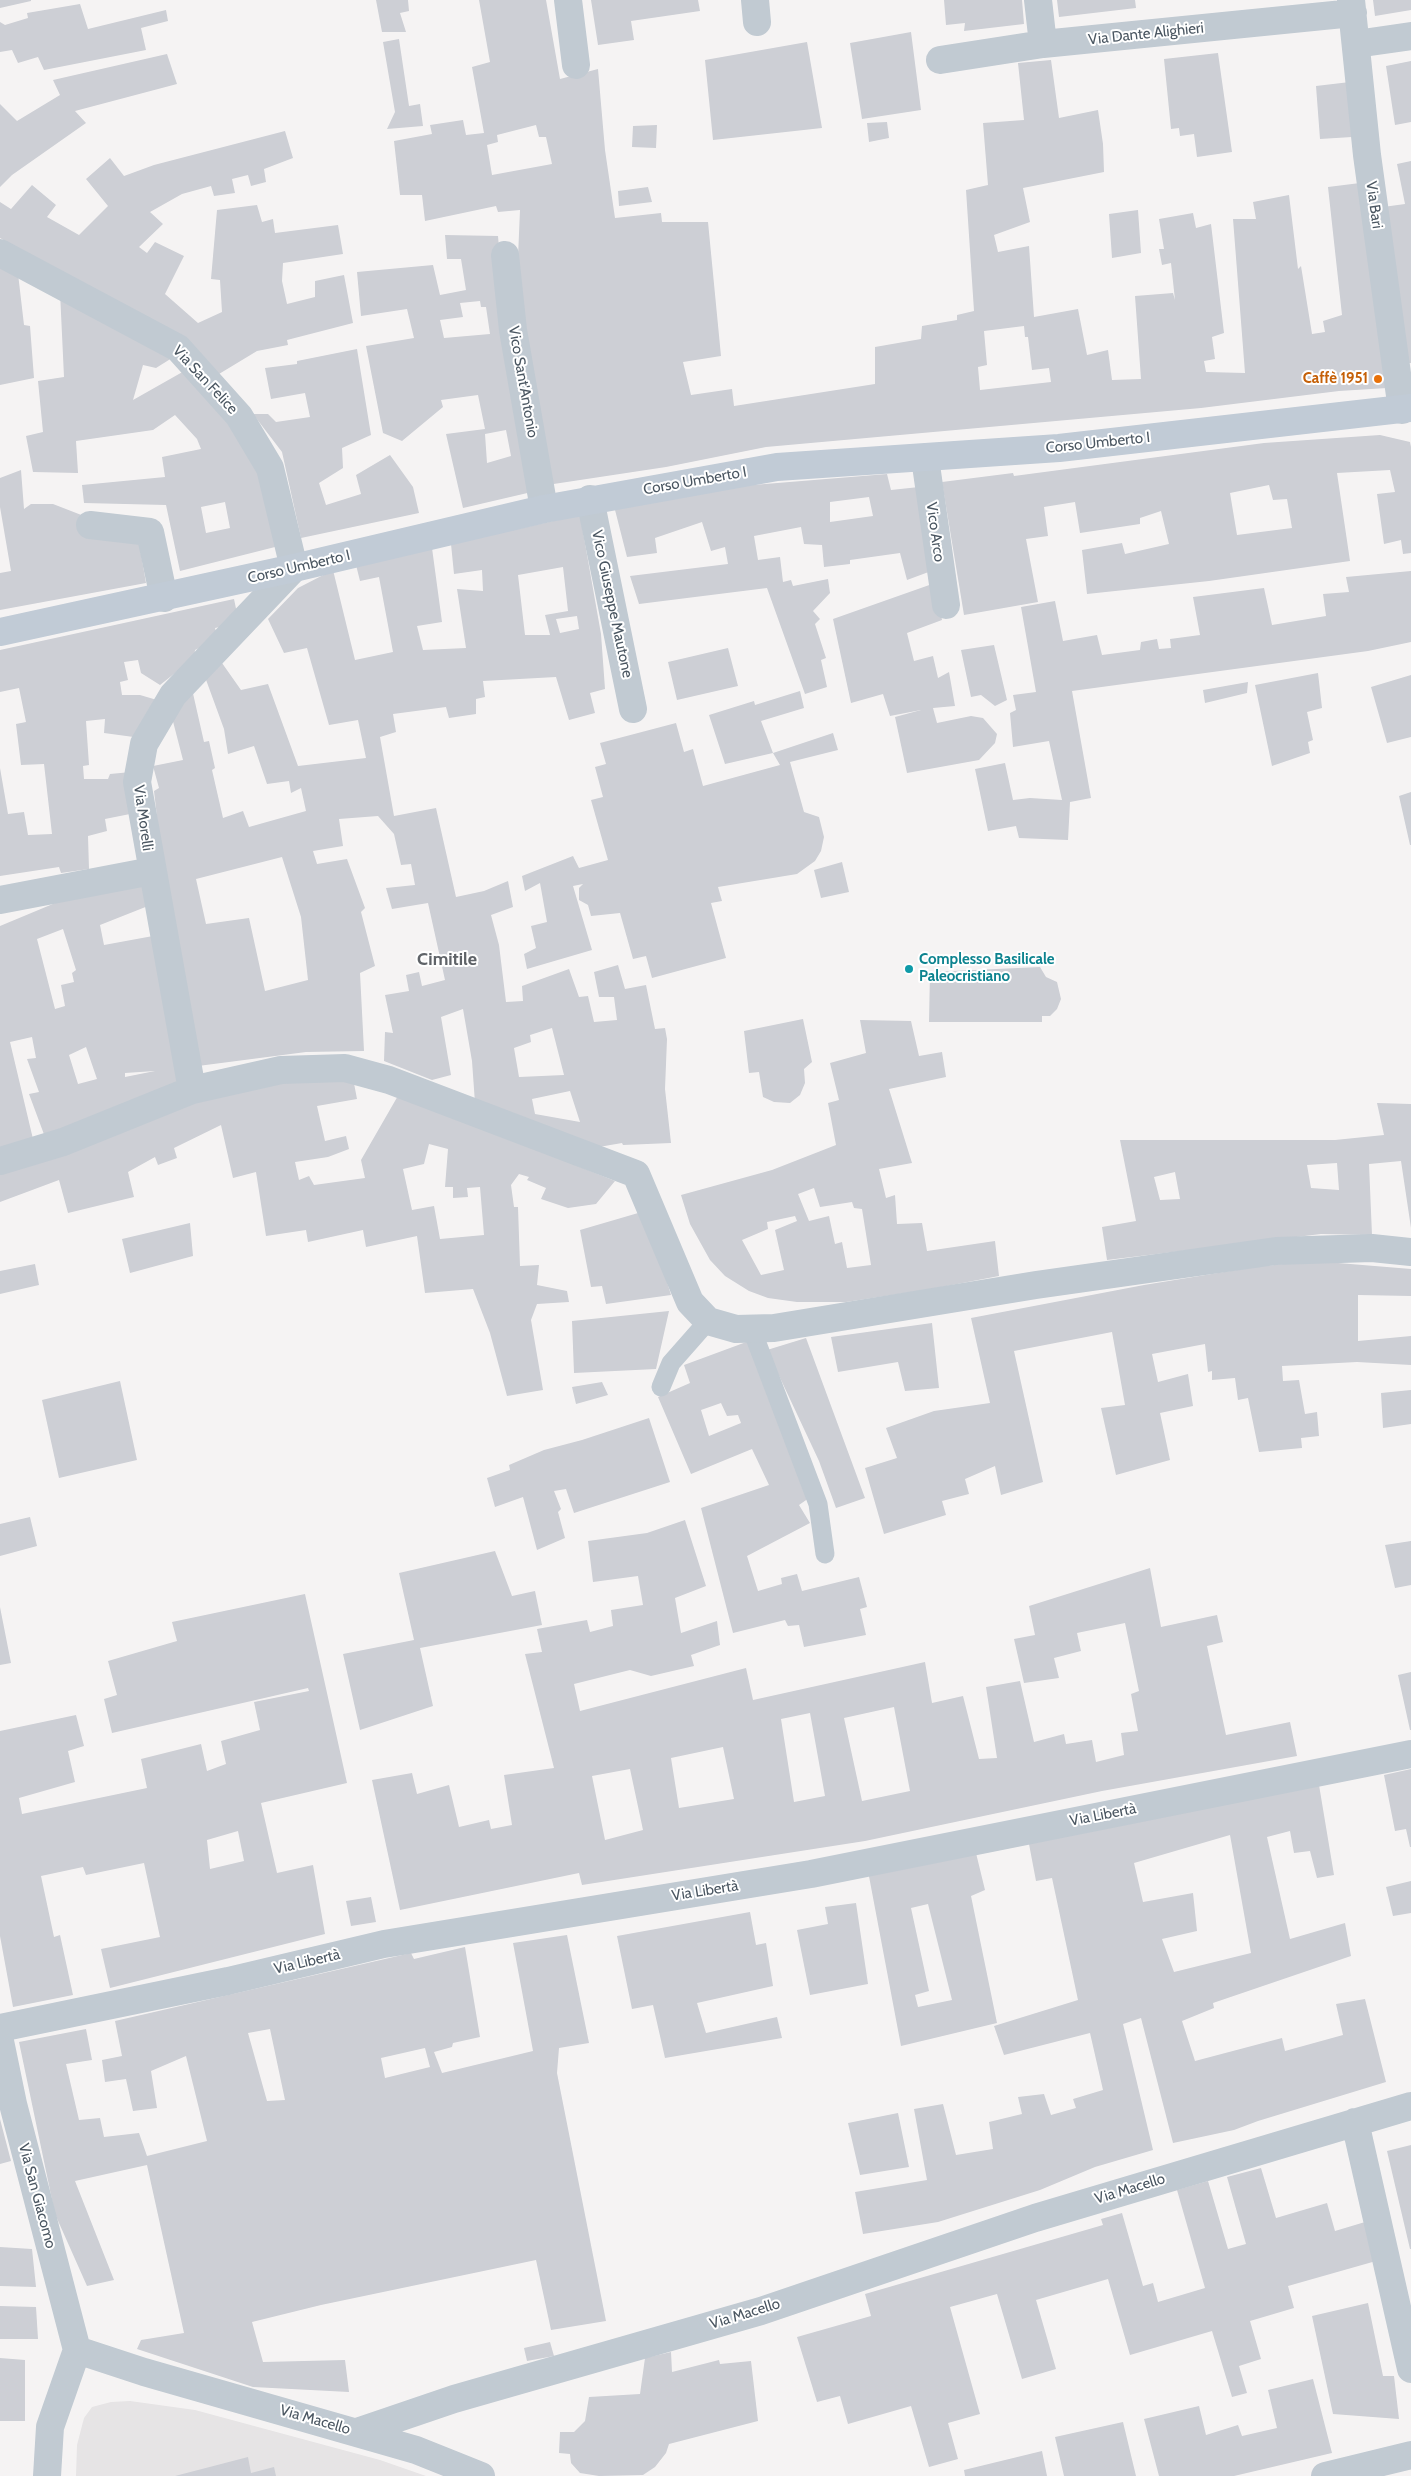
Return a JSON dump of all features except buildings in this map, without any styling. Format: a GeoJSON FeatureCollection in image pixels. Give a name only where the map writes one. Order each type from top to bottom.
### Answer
{"type":"FeatureCollection","features":[{"type":"Feature","properties":{"kind":"main road","name":"Corso Umberto I"},"geometry":{"type":"LineString","coordinates":[[0,632],[164,598],[544,509],[777,467],[1059,448],[1407,409]]}},
{"type":"Feature","properties":{"kind":"street"},"geometry":{"type":"LineString","coordinates":[[568,0],[576,65]]}},
{"type":"Feature","properties":{"kind":"street"},"geometry":{"type":"LineString","coordinates":[[1038,0],[1044,44]]}},
{"type":"Feature","properties":{"kind":"street","name":"Via Dante Alighieri"},"geometry":{"type":"LineString","coordinates":[[940,60],[1044,44],[1352,7]]}},
{"type":"Feature","properties":{"kind":"street","name":"Via Bari"},"geometry":{"type":"LineString","coordinates":[[1352,7],[1367,155],[1407,409]]}},
{"type":"Feature","properties":{"kind":"street"},"geometry":{"type":"LineString","coordinates":[[1356,44],[1411,36]]}},
{"type":"Feature","properties":{"kind":"street","name":"Via San Felice"},"geometry":{"type":"LineString","coordinates":[[0,253],[178,348],[239,416],[270,468],[294,568]]}},
{"type":"Feature","properties":{"kind":"street","name":"Vico Sant'Antonio"},"geometry":{"type":"LineString","coordinates":[[505,255],[513,330],[544,509]]}},
{"type":"Feature","properties":{"kind":"street","name":"Vico Arco"},"geometry":{"type":"LineString","coordinates":[[924,458],[946,605]]}},
{"type":"Feature","properties":{"kind":"street","name":"Vico Giuseppe Mautone"},"geometry":{"type":"LineString","coordinates":[[590,500],[633,709]]}},
{"type":"Feature","properties":{"kind":"street"},"geometry":{"type":"LineString","coordinates":[[90,525],[150,532],[164,598]]}},
{"type":"Feature","properties":{"kind":"street","name":"Via Morelli"},"geometry":{"type":"LineString","coordinates":[[192,1090],[137,782],[144,744],[173,695],[294,568]]}},
{"type":"Feature","properties":{"kind":"street"},"geometry":{"type":"LineString","coordinates":[[0,900],[152,871]]}},
{"type":"Feature","properties":{"kind":"street"},"geometry":{"type":"LineString","coordinates":[[0,1161],[63,1142],[192,1090],[281,1070],[345,1068],[389,1080],[636,1174],[690,1302],[708,1321],[736,1330],[774,1328],[1036,1286],[1276,1251],[1372,1248],[1411,1252]]}},
{"type":"Feature","properties":{"kind":"street","name":"Via Libertà"},"geometry":{"type":"LineString","coordinates":[[0,2028],[228,1981],[384,1944],[811,1874],[1411,1754]]}},
{"type":"Feature","properties":{"kind":"street","name":"Via San Giacomo"},"geometry":{"type":"LineString","coordinates":[[0,2041],[12,2104],[77,2350]]}},
{"type":"Feature","properties":{"kind":"street","name":"Via Macello"},"geometry":{"type":"LineString","coordinates":[[77,2350],[144,2372],[357,2432],[454,2399],[761,2311],[1035,2218],[1411,2106]]}},
{"type":"Feature","properties":{"kind":"street"},"geometry":{"type":"LineString","coordinates":[[1355,2122],[1411,2369]]}},
{"type":"Feature","properties":{"kind":"street"},"geometry":{"type":"LineString","coordinates":[[47,2476],[50,2427],[77,2350]]}},
{"type":"Feature","properties":{"kind":"street"},"geometry":{"type":"LineString","coordinates":[[357,2432],[416,2450],[481,2476]]}},
{"type":"Feature","properties":{"kind":"street"},"geometry":{"type":"LineString","coordinates":[[1325,2476],[1411,2455]]}},
{"type":"Feature","properties":{"kind":"lane"},"geometry":{"type":"LineString","coordinates":[[661,1387],[671,1363],[708,1321]]}},
{"type":"Feature","properties":{"kind":"lane"},"geometry":{"type":"LineString","coordinates":[[752,1330],[818,1504],[825,1554]]}},
{"type":"Feature","properties":{"kind":"shaded area"},"geometry":{"type":"Polygon","coordinates":[[[130,2401],[195,2410],[380,2460],[426,2476],[76,2476],[77,2445],[84,2418],[92,2407],[111,2402],[130,2401]]]}},
{"type":"Feature","properties":{"kind":"place","name":"Caffè 1951"},"geometry":{"type":"Point","coordinates":[1378,379]}},
{"type":"Feature","properties":{"kind":"place","name":"Complesso Basilicale Paleocristiano"},"geometry":{"type":"Point","coordinates":[909,969]}},
{"type":"Feature","properties":{"kind":"district","name":"Cimitile"},"geometry":{"type":"Point","coordinates":[447,960]}}]}
